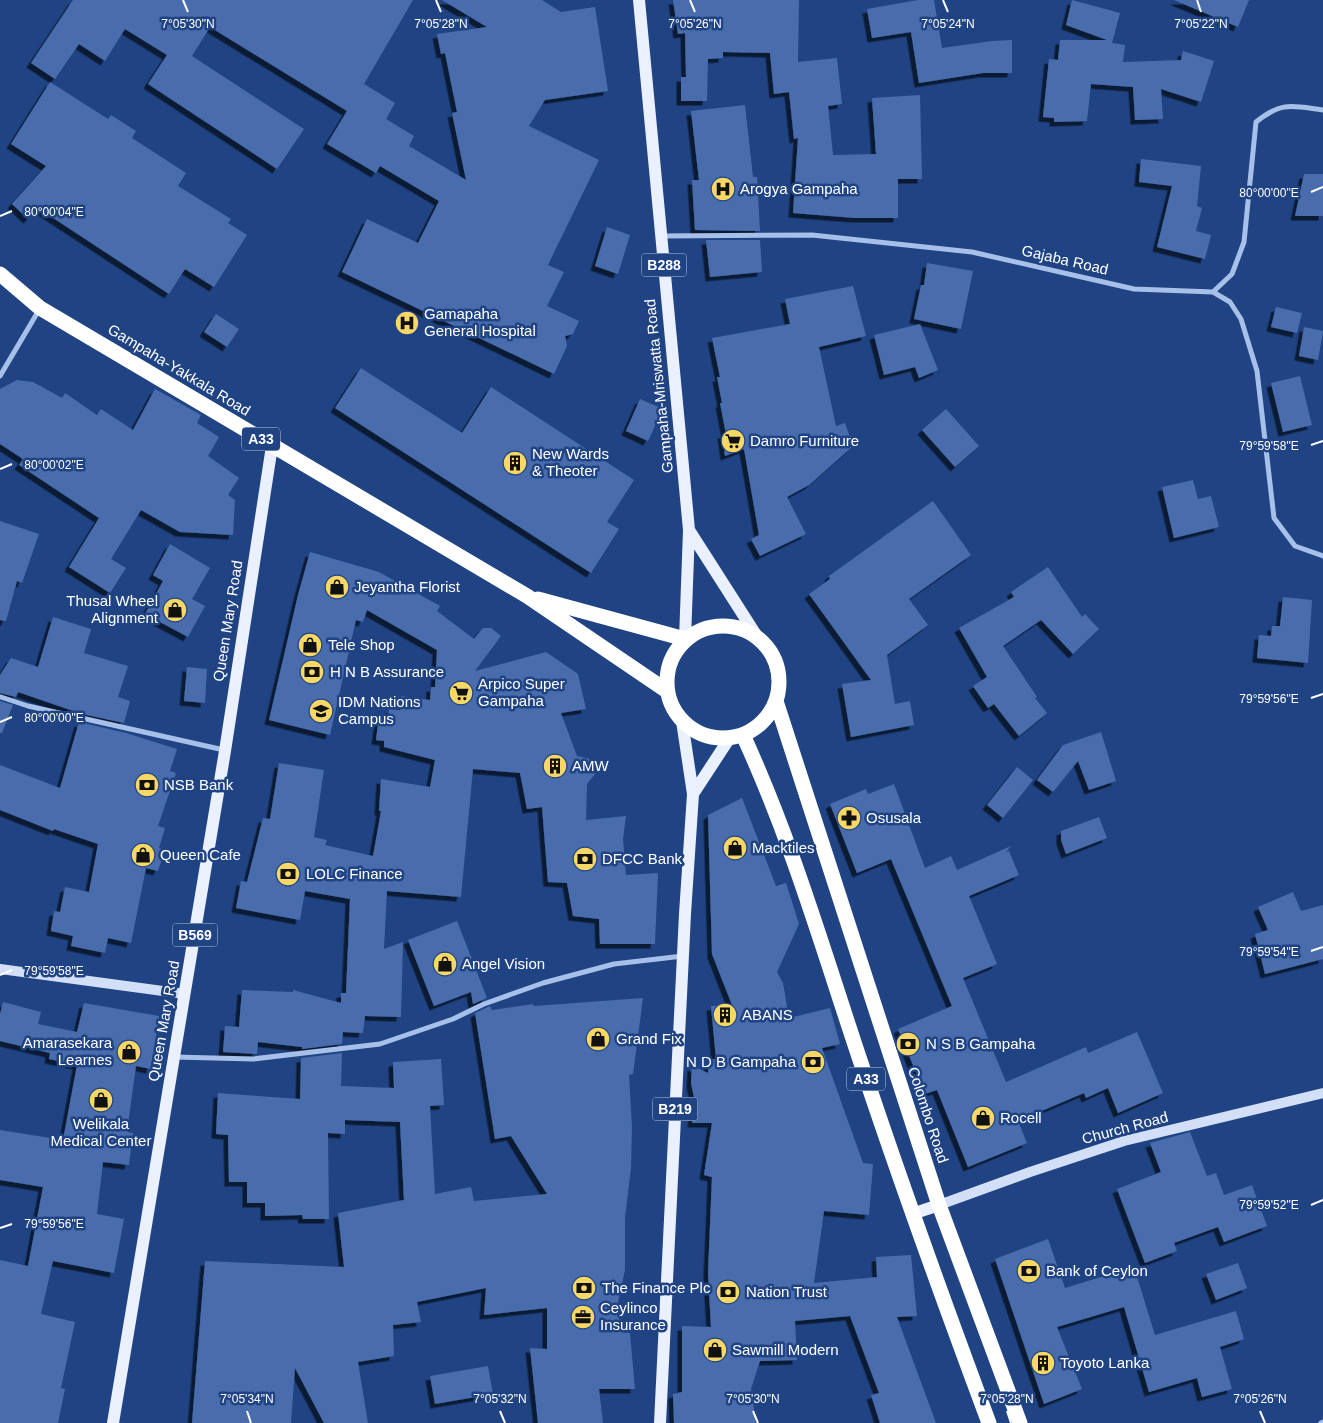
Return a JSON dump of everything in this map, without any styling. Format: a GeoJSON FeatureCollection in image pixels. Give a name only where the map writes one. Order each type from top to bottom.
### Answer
{"type":"FeatureCollection","features":[{"type":"Feature","properties":{"kind":"highway","name":"Gampaha-Yakkala Road"},"geometry":{"type":"LineString","coordinates":[[0,274],[40,308],[527,596],[667,691]]}},
{"type":"Feature","properties":{"kind":"highway","name":"Gampaha-Yakkala Road"},"geometry":{"type":"LineString","coordinates":[[527,596],[685,639]]}},
{"type":"Feature","properties":{"kind":"highway"},"geometry":{"type":"LineString","coordinates":[[713,626],[729,626],[744,630],[758,638],[775,660],[779,687],[776,701],[763,722],[736,737],[703,735],[682,721],[670,702],[666,677],[669,663],[685,639],[698,631],[713,626]]}},
{"type":"Feature","properties":{"kind":"highway","name":"Colombo Road"},"geometry":{"type":"LineString","coordinates":[[776,701],[939,1205],[1020,1423]]}},
{"type":"Feature","properties":{"kind":"highway","name":"A33"},"geometry":{"type":"LineString","coordinates":[[736,737],[794,855],[912,1214],[989,1423]]}},
{"type":"Feature","properties":{"kind":"main road","name":"Gampaha-Mriswatta Road"},"geometry":{"type":"LineString","coordinates":[[639,0],[690,530],[685,639]]}},
{"type":"Feature","properties":{"kind":"main road","name":"Queen Mary Road"},"geometry":{"type":"LineString","coordinates":[[113,1423],[225,750],[272,446]]}},
{"type":"Feature","properties":{"kind":"main road","name":"Gampaha-Mriswatta Road"},"geometry":{"type":"LineString","coordinates":[[690,530],[758,638]]}},
{"type":"Feature","properties":{"kind":"main road","name":"B219"},"geometry":{"type":"LineString","coordinates":[[660,1423],[693,794],[682,721]]}},
{"type":"Feature","properties":{"kind":"main road","name":"B219"},"geometry":{"type":"LineString","coordinates":[[693,794],[736,737]]}},
{"type":"Feature","properties":{"kind":"main road"},"geometry":{"type":"LineString","coordinates":[[912,1214],[939,1205]]}},
{"type":"Feature","properties":{"kind":"street"},"geometry":{"type":"LineString","coordinates":[[1323,110],[1293,106],[1286,107],[1272,110],[1256,122],[1244,242],[1232,274],[1213,292],[1230,302],[1241,319],[1257,371],[1274,518],[1296,546],[1323,556]]}},
{"type":"Feature","properties":{"kind":"street","name":"Gajaba Road"},"geometry":{"type":"LineString","coordinates":[[661,236],[822,236],[972,252],[1134,289],[1213,292]]}},
{"type":"Feature","properties":{"kind":"street"},"geometry":{"type":"LineString","coordinates":[[0,376],[40,308]]}},
{"type":"Feature","properties":{"kind":"street"},"geometry":{"type":"LineString","coordinates":[[1,697],[28,706],[225,750]]}},
{"type":"Feature","properties":{"kind":"street"},"geometry":{"type":"LineString","coordinates":[[174,1057],[253,1059],[380,1044],[452,1019],[484,1004],[543,983],[614,964],[683,956]]}},
{"type":"Feature","properties":{"kind":"street"},"geometry":{"type":"LineString","coordinates":[[0,969],[185,994]]}},
{"type":"Feature","properties":{"kind":"street","name":"Church Road"},"geometry":{"type":"LineString","coordinates":[[939,1205],[1030,1172],[1124,1142],[1323,1093]]}},
{"type":"Feature","properties":{"kind":"building"},"geometry":{"type":"Polygon","coordinates":[[[73,0],[413,0],[364,84],[395,103],[386,119],[414,136],[409,146],[466,180],[452,113],[457,112],[445,53],[441,54],[437,34],[487,27],[442,0],[542,0],[561,12],[595,7],[608,91],[545,100],[529,126],[599,160],[548,265],[564,272],[547,306],[579,321],[573,334],[565,336],[567,346],[554,374],[342,272],[367,219],[418,243],[439,201],[380,166],[376,173],[327,144],[347,111],[210,27],[192,56],[304,129],[277,169],[148,84],[167,55],[125,29],[105,61],[79,44],[55,79],[31,63],[73,0]]]}},
{"type":"Feature","properties":{"kind":"building"},"geometry":{"type":"Polygon","coordinates":[[[673,0],[799,0],[798,62],[837,58],[842,104],[828,106],[833,155],[876,154],[872,98],[920,95],[922,179],[898,179],[898,218],[855,218],[793,213],[798,138],[794,139],[789,92],[774,94],[770,53],[723,52],[723,58],[708,59],[707,101],[681,101],[681,77],[686,77],[685,33],[678,34],[673,0]]]}},
{"type":"Feature","properties":{"kind":"building"},"geometry":{"type":"Polygon","coordinates":[[[918,0],[934,0],[942,48],[1012,40],[1012,73],[983,73],[919,83],[911,32],[872,38],[867,9],[918,0]]]}},
{"type":"Feature","properties":{"kind":"building"},"geometry":{"type":"Polygon","coordinates":[[[1072,0],[1120,13],[1112,43],[1125,45],[1123,62],[1181,60],[1183,51],[1214,61],[1201,102],[1161,89],[1163,119],[1135,120],[1133,87],[1091,84],[1087,121],[1054,122],[1054,118],[1043,117],[1049,59],[1058,60],[1060,40],[1107,40],[1066,25],[1072,0]]]}},
{"type":"Feature","properties":{"kind":"building"},"geometry":{"type":"Polygon","coordinates":[[[1174,0],[1249,0],[1238,27],[1174,0]]]}},
{"type":"Feature","properties":{"kind":"building"},"geometry":{"type":"Polygon","coordinates":[[[50,82],[108,119],[111,115],[136,131],[132,138],[186,173],[178,186],[231,219],[228,223],[247,235],[214,287],[185,269],[169,294],[38,208],[28,219],[12,204],[46,166],[11,144],[50,82]]]}},
{"type":"Feature","properties":{"kind":"building"},"geometry":{"type":"Polygon","coordinates":[[[745,105],[753,177],[757,177],[760,231],[695,230],[692,180],[699,180],[691,111],[745,105]]]}},
{"type":"Feature","properties":{"kind":"building"},"geometry":{"type":"Polygon","coordinates":[[[1141,159],[1201,166],[1197,206],[1202,208],[1196,231],[1211,235],[1205,259],[1157,247],[1172,186],[1139,182],[1141,159]]]}},
{"type":"Feature","properties":{"kind":"building"},"geometry":{"type":"Polygon","coordinates":[[[1304,174],[1323,174],[1323,216],[1295,216],[1304,174]]]}},
{"type":"Feature","properties":{"kind":"building"},"geometry":{"type":"Polygon","coordinates":[[[607,227],[630,235],[618,274],[595,266],[607,227]]]}},
{"type":"Feature","properties":{"kind":"building"},"geometry":{"type":"Polygon","coordinates":[[[706,240],[760,240],[762,272],[710,277],[706,240]]]}},
{"type":"Feature","properties":{"kind":"building"},"geometry":{"type":"Polygon","coordinates":[[[927,263],[973,271],[961,329],[914,319],[921,285],[924,285],[927,263]]]}},
{"type":"Feature","properties":{"kind":"building"},"geometry":{"type":"Polygon","coordinates":[[[853,286],[866,336],[819,347],[836,426],[845,423],[853,446],[809,485],[787,497],[806,534],[760,556],[751,539],[759,535],[744,449],[725,456],[722,434],[726,434],[717,377],[720,377],[712,338],[790,324],[785,299],[853,286]]]}},
{"type":"Feature","properties":{"kind":"building"},"geometry":{"type":"Polygon","coordinates":[[[1276,307],[1302,313],[1297,333],[1271,327],[1276,307]]]}},
{"type":"Feature","properties":{"kind":"building"},"geometry":{"type":"Polygon","coordinates":[[[216,314],[239,329],[227,347],[204,332],[216,314]]]}},
{"type":"Feature","properties":{"kind":"building"},"geometry":{"type":"Polygon","coordinates":[[[920,324],[938,370],[919,378],[915,367],[884,375],[874,335],[920,324]]]}},
{"type":"Feature","properties":{"kind":"building"},"geometry":{"type":"Polygon","coordinates":[[[1304,327],[1323,331],[1318,360],[1299,356],[1304,327]]]}},
{"type":"Feature","properties":{"kind":"building","name":"New Wards & Theoter"},"geometry":{"type":"Polygon","coordinates":[[[361,368],[462,433],[491,387],[634,480],[607,522],[619,529],[591,573],[335,408],[361,368]]]}},
{"type":"Feature","properties":{"kind":"building"},"geometry":{"type":"Polygon","coordinates":[[[1300,376],[1312,425],[1283,432],[1271,383],[1300,376]]]}},
{"type":"Feature","properties":{"kind":"building"},"geometry":{"type":"Polygon","coordinates":[[[17,380],[33,382],[62,398],[65,393],[97,415],[101,409],[133,430],[155,389],[201,415],[197,423],[219,437],[208,456],[239,478],[228,495],[235,500],[233,535],[180,532],[141,510],[111,559],[126,568],[110,593],[69,567],[99,518],[19,465],[23,459],[0,444],[0,389],[17,380]]]}},
{"type":"Feature","properties":{"kind":"building"},"geometry":{"type":"Polygon","coordinates":[[[640,399],[663,409],[648,441],[626,431],[640,399]]]}},
{"type":"Feature","properties":{"kind":"building"},"geometry":{"type":"Polygon","coordinates":[[[946,409],[979,446],[955,467],[922,430],[946,409]]]}},
{"type":"Feature","properties":{"kind":"building"},"geometry":{"type":"Polygon","coordinates":[[[1193,480],[1198,499],[1211,496],[1219,527],[1174,538],[1162,487],[1193,480]]]}},
{"type":"Feature","properties":{"kind":"building"},"geometry":{"type":"Polygon","coordinates":[[[933,501],[971,555],[909,599],[928,625],[887,655],[895,704],[910,701],[914,725],[851,737],[842,684],[871,680],[809,594],[830,579],[829,576],[933,501]]]}},
{"type":"Feature","properties":{"kind":"building"},"geometry":{"type":"Polygon","coordinates":[[[0,521],[39,534],[22,583],[17,581],[6,621],[0,620],[0,521]]]}},
{"type":"Feature","properties":{"kind":"building"},"geometry":{"type":"Polygon","coordinates":[[[170,544],[210,568],[192,599],[205,606],[188,637],[145,614],[163,581],[153,575],[170,544]]]}},
{"type":"Feature","properties":{"kind":"building"},"geometry":{"type":"Polygon","coordinates":[[[310,552],[379,572],[440,606],[437,611],[474,639],[483,628],[491,628],[501,636],[475,671],[546,652],[578,674],[586,709],[561,713],[577,756],[590,759],[595,774],[587,784],[586,820],[626,816],[623,839],[626,875],[658,873],[655,944],[600,944],[599,919],[573,916],[567,883],[548,882],[542,807],[527,809],[520,773],[473,769],[461,897],[387,891],[384,949],[403,942],[401,1017],[365,1016],[363,1033],[343,1032],[342,1044],[302,1049],[302,1047],[258,1042],[257,1054],[223,1052],[225,1026],[239,1027],[242,990],[293,992],[293,990],[341,1003],[341,993],[346,993],[350,899],[305,891],[300,920],[236,908],[241,881],[247,882],[263,818],[270,819],[279,763],[324,770],[314,837],[327,840],[325,845],[373,856],[381,811],[379,811],[381,779],[430,787],[435,760],[384,747],[384,741],[376,740],[379,717],[388,718],[389,709],[400,710],[401,696],[430,700],[431,687],[435,687],[437,650],[367,610],[363,622],[356,620],[330,735],[269,720],[310,552]]]}},
{"type":"Feature","properties":{"kind":"building"},"geometry":{"type":"Polygon","coordinates":[[[1048,567],[1082,617],[1085,614],[1099,629],[1073,654],[1041,620],[1003,646],[1037,697],[1035,698],[1047,713],[1019,736],[994,704],[988,708],[973,686],[987,677],[959,628],[1014,597],[1011,592],[1048,567]]]}},
{"type":"Feature","properties":{"kind":"building"},"geometry":{"type":"Polygon","coordinates":[[[1283,597],[1312,600],[1308,663],[1257,658],[1259,635],[1271,636],[1272,626],[1280,626],[1283,597]]]}},
{"type":"Feature","properties":{"kind":"building"},"geometry":{"type":"Polygon","coordinates":[[[53,617],[91,629],[84,653],[128,666],[118,697],[130,701],[124,723],[82,714],[18,692],[16,697],[0,693],[0,675],[11,658],[38,667],[53,617]]]}},
{"type":"Feature","properties":{"kind":"building"},"geometry":{"type":"Polygon","coordinates":[[[187,667],[207,669],[205,703],[184,701],[187,667]]]}},
{"type":"Feature","properties":{"kind":"building"},"geometry":{"type":"Polygon","coordinates":[[[0,701],[13,705],[2,733],[0,733],[0,701]]]}},
{"type":"Feature","properties":{"kind":"building"},"geometry":{"type":"Polygon","coordinates":[[[79,722],[126,733],[177,749],[170,771],[176,773],[158,826],[165,828],[159,848],[165,850],[158,871],[146,868],[131,943],[108,938],[105,953],[71,946],[73,936],[51,931],[54,911],[60,912],[65,887],[89,892],[98,844],[54,829],[53,831],[0,810],[0,765],[60,788],[79,722]]]}},
{"type":"Feature","properties":{"kind":"building"},"geometry":{"type":"Polygon","coordinates":[[[1101,732],[1116,781],[1089,790],[1078,761],[1053,792],[1037,780],[1063,745],[1101,732]]]}},
{"type":"Feature","properties":{"kind":"building"},"geometry":{"type":"Polygon","coordinates":[[[1017,767],[1033,780],[1003,818],[987,805],[1017,767]]]}},
{"type":"Feature","properties":{"kind":"building"},"geometry":{"type":"Polygon","coordinates":[[[894,784],[925,868],[951,856],[957,870],[1011,846],[1006,852],[1009,851],[1019,875],[969,896],[997,964],[963,978],[1006,1082],[1086,1047],[1088,1053],[1137,1032],[1163,1093],[1118,1113],[1108,1088],[1086,1098],[1084,1093],[1018,1121],[1027,1143],[968,1167],[937,1090],[925,1094],[898,1029],[952,1006],[891,859],[857,873],[830,804],[866,789],[868,794],[894,784]]]}},
{"type":"Feature","properties":{"kind":"building"},"geometry":{"type":"Polygon","coordinates":[[[742,798],[776,886],[786,883],[799,924],[777,972],[783,983],[789,1018],[830,1008],[840,1044],[822,1048],[863,1163],[873,1164],[869,1215],[824,1211],[814,1283],[877,1277],[876,1257],[911,1255],[917,1316],[897,1317],[936,1423],[880,1423],[871,1395],[879,1393],[850,1316],[795,1321],[797,1360],[760,1361],[751,1389],[756,1423],[674,1423],[673,1394],[682,1392],[682,1326],[711,1327],[708,1273],[712,1177],[704,1175],[712,1123],[692,1123],[695,1102],[691,1083],[692,1066],[708,1073],[709,1059],[716,1059],[711,1006],[732,1005],[712,954],[708,815],[742,798]]]}},
{"type":"Feature","properties":{"kind":"building"},"geometry":{"type":"Polygon","coordinates":[[[1099,817],[1107,838],[1066,854],[1061,840],[1061,831],[1099,817]]]}},
{"type":"Feature","properties":{"kind":"building"},"geometry":{"type":"Polygon","coordinates":[[[1293,892],[1301,911],[1323,905],[1323,959],[1265,974],[1255,934],[1268,930],[1258,907],[1293,892]]]}},
{"type":"Feature","properties":{"kind":"building","name":"Angel Vision"},"geometry":{"type":"Polygon","coordinates":[[[457,921],[487,998],[473,1004],[471,992],[434,1006],[408,940],[457,921]]]}},
{"type":"Feature","properties":{"kind":"building"},"geometry":{"type":"Polygon","coordinates":[[[643,998],[633,1074],[629,1075],[632,1128],[631,1168],[625,1218],[625,1270],[618,1302],[620,1332],[630,1333],[635,1389],[599,1389],[603,1423],[538,1423],[530,1348],[547,1349],[547,1308],[484,1315],[486,1288],[417,1302],[421,1322],[393,1325],[394,1356],[358,1362],[368,1423],[324,1423],[295,1368],[291,1423],[192,1423],[205,1261],[344,1267],[338,1213],[404,1200],[400,1122],[345,1120],[345,1134],[328,1133],[329,1219],[303,1219],[302,1215],[265,1216],[265,1203],[247,1203],[247,1182],[229,1182],[228,1135],[216,1134],[218,1093],[300,1099],[301,1058],[342,1053],[341,1086],[394,1088],[393,1062],[441,1059],[444,1105],[430,1106],[435,1194],[471,1187],[474,1201],[547,1194],[511,1136],[495,1139],[475,1013],[490,1006],[492,1010],[533,1004],[534,1006],[643,998]]]}},
{"type":"Feature","properties":{"kind":"building"},"geometry":{"type":"Polygon","coordinates":[[[3,1002],[41,1012],[38,1024],[77,1032],[84,1003],[159,1016],[151,1069],[136,1066],[127,1132],[133,1133],[129,1165],[103,1162],[97,1214],[124,1219],[114,1273],[53,1261],[41,1314],[75,1322],[61,1388],[65,1389],[58,1423],[0,1423],[0,1260],[28,1266],[43,1187],[0,1180],[0,1130],[63,1140],[77,1065],[49,1059],[50,1053],[0,1041],[0,1014],[3,1002]]]}},
{"type":"Feature","properties":{"kind":"building"},"geometry":{"type":"Polygon","coordinates":[[[1190,1132],[1207,1176],[1216,1173],[1224,1195],[1252,1185],[1267,1226],[1224,1242],[1218,1227],[1174,1243],[1177,1251],[1145,1263],[1117,1189],[1161,1172],[1150,1143],[1190,1132]]]}},
{"type":"Feature","properties":{"kind":"building"},"geometry":{"type":"Polygon","coordinates":[[[1048,1239],[1065,1288],[1134,1267],[1155,1335],[1236,1311],[1244,1339],[1220,1347],[1232,1389],[1202,1397],[1197,1378],[1149,1392],[1124,1307],[1057,1327],[1082,1389],[1044,1404],[995,1259],[1048,1239]]]}},
{"type":"Feature","properties":{"kind":"building"},"geometry":{"type":"Polygon","coordinates":[[[1238,1263],[1247,1288],[1216,1300],[1206,1274],[1238,1263]]]}},
{"type":"Feature","properties":{"kind":"building"},"geometry":{"type":"Polygon","coordinates":[[[488,1366],[493,1394],[435,1404],[430,1376],[488,1366]]]}},
{"type":"Feature","properties":{"kind":"place","name":"Arogya Gampaha"},"geometry":{"type":"Point","coordinates":[723,189]}},
{"type":"Feature","properties":{"kind":"place","name":"Gamapaha General Hospital"},"geometry":{"type":"Point","coordinates":[407,323]}},
{"type":"Feature","properties":{"kind":"place","name":"Damro Furniture"},"geometry":{"type":"Point","coordinates":[733,441]}},
{"type":"Feature","properties":{"kind":"place","name":"New Wards & Theoter"},"geometry":{"type":"Point","coordinates":[515,463]}},
{"type":"Feature","properties":{"kind":"place","name":"Jeyantha Florist"},"geometry":{"type":"Point","coordinates":[337,587]}},
{"type":"Feature","properties":{"kind":"place","name":"Thusal Wheel Alignment"},"geometry":{"type":"Point","coordinates":[175,610]}},
{"type":"Feature","properties":{"kind":"place","name":"Tele Shop"},"geometry":{"type":"Point","coordinates":[310,645]}},
{"type":"Feature","properties":{"kind":"place","name":"H N B Assurance"},"geometry":{"type":"Point","coordinates":[312,672]}},
{"type":"Feature","properties":{"kind":"place","name":"Arpico Super Gampaha"},"geometry":{"type":"Point","coordinates":[461,693]}},
{"type":"Feature","properties":{"kind":"place","name":"IDM Nations Campus"},"geometry":{"type":"Point","coordinates":[321,711]}},
{"type":"Feature","properties":{"kind":"place","name":"AMW"},"geometry":{"type":"Point","coordinates":[555,766]}},
{"type":"Feature","properties":{"kind":"place","name":"NSB Bank"},"geometry":{"type":"Point","coordinates":[147,785]}},
{"type":"Feature","properties":{"kind":"place","name":"Osusala"},"geometry":{"type":"Point","coordinates":[849,818]}},
{"type":"Feature","properties":{"kind":"place","name":"Macktiles"},"geometry":{"type":"Point","coordinates":[735,848]}},
{"type":"Feature","properties":{"kind":"place","name":"Queen Cafe"},"geometry":{"type":"Point","coordinates":[143,855]}},
{"type":"Feature","properties":{"kind":"place","name":"DFCC Bank"},"geometry":{"type":"Point","coordinates":[585,859]}},
{"type":"Feature","properties":{"kind":"place","name":"LOLC Finance"},"geometry":{"type":"Point","coordinates":[288,874]}},
{"type":"Feature","properties":{"kind":"place","name":"Angel Vision"},"geometry":{"type":"Point","coordinates":[445,964]}},
{"type":"Feature","properties":{"kind":"place","name":"ABANS"},"geometry":{"type":"Point","coordinates":[725,1015]}},
{"type":"Feature","properties":{"kind":"place","name":"Grand Fix"},"geometry":{"type":"Point","coordinates":[598,1039]}},
{"type":"Feature","properties":{"kind":"place","name":"N S B Gampaha"},"geometry":{"type":"Point","coordinates":[908,1044]}},
{"type":"Feature","properties":{"kind":"place","name":"Amarasekara Learnes"},"geometry":{"type":"Point","coordinates":[129,1052]}},
{"type":"Feature","properties":{"kind":"place","name":"N D B Gampaha"},"geometry":{"type":"Point","coordinates":[813,1062]}},
{"type":"Feature","properties":{"kind":"place","name":"Welikala Medical Center"},"geometry":{"type":"Point","coordinates":[101,1100]}},
{"type":"Feature","properties":{"kind":"place","name":"Rocell"},"geometry":{"type":"Point","coordinates":[983,1118]}},
{"type":"Feature","properties":{"kind":"place","name":"Bank of Ceylon"},"geometry":{"type":"Point","coordinates":[1029,1271]}},
{"type":"Feature","properties":{"kind":"place","name":"The Finance Plc"},"geometry":{"type":"Point","coordinates":[584,1288]}},
{"type":"Feature","properties":{"kind":"place","name":"Nation Trust"},"geometry":{"type":"Point","coordinates":[728,1292]}},
{"type":"Feature","properties":{"kind":"place","name":"Ceylinco Insurance"},"geometry":{"type":"Point","coordinates":[583,1317]}},
{"type":"Feature","properties":{"kind":"place","name":"Sawmill Modern"},"geometry":{"type":"Point","coordinates":[715,1350]}},
{"type":"Feature","properties":{"kind":"place","name":"Toyoto Lanka"},"geometry":{"type":"Point","coordinates":[1043,1363]}}]}
